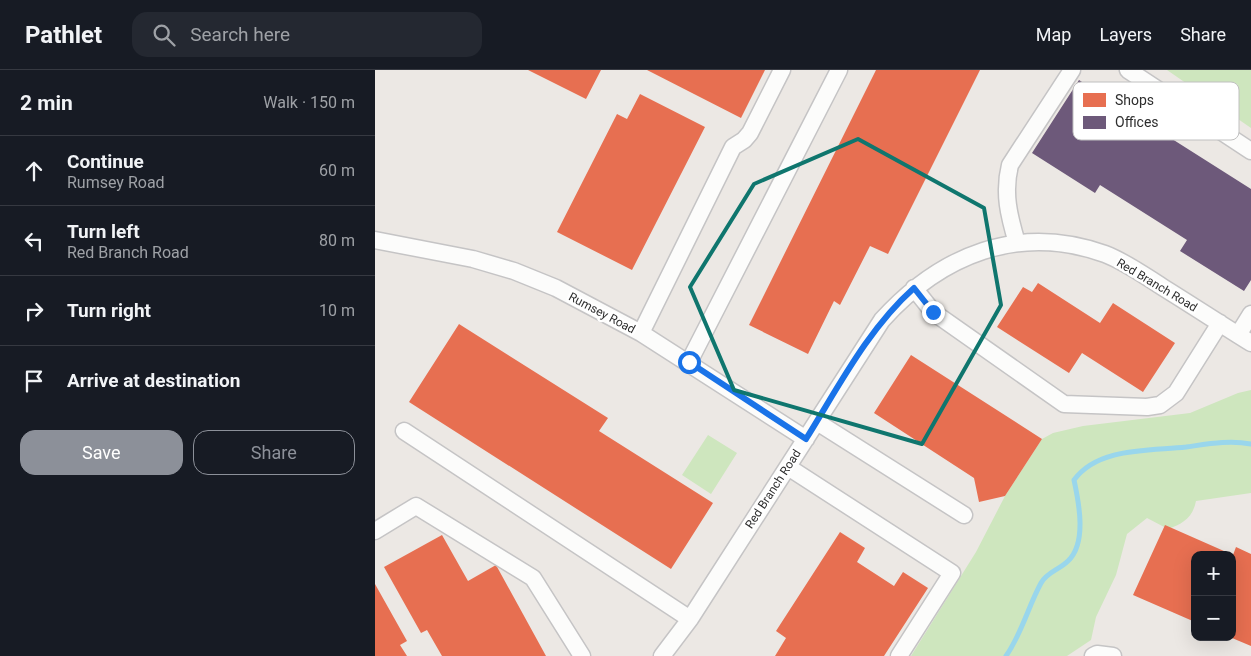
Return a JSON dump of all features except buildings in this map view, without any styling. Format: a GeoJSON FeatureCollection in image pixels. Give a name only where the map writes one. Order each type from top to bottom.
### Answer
{"type":"FeatureCollection","features":[{"type":"Feature","properties":{"kind":"street"},"geometry":{"type":"LineString","coordinates":[[641,334],[733,147],[744,140],[750,133],[782,70]]}},
{"type":"Feature","properties":{"kind":"street"},"geometry":{"type":"LineString","coordinates":[[689,362],[839,70]]}},
{"type":"Feature","properties":{"kind":"street"},"geometry":{"type":"LineString","coordinates":[[1017,244],[1007,208],[1006,182],[1011,165],[1071,70]]}},
{"type":"Feature","properties":{"kind":"street"},"geometry":{"type":"LineString","coordinates":[[1127,70],[1145,82]]}},
{"type":"Feature","properties":{"kind":"street"},"geometry":{"type":"LineString","coordinates":[[1234,140],[1251,151]]}},
{"type":"Feature","properties":{"kind":"street","name":"Rumsey Road"},"geometry":{"type":"LineString","coordinates":[[375,240],[473,259],[515,271],[556,288],[689,362],[806,439]]}},
{"type":"Feature","properties":{"kind":"street","name":"Red Branch Road"},"geometry":{"type":"LineString","coordinates":[[662,656],[690,619],[882,320],[914,288],[933,274],[958,260],[984,250],[1017,244],[1060,244],[1106,255],[1137,271],[1244,339]]}},
{"type":"Feature","properties":{"kind":"street"},"geometry":{"type":"LineString","coordinates":[[914,288],[933,312],[1064,404],[1147,407],[1159,405],[1176,393],[1220,323]]}},
{"type":"Feature","properties":{"kind":"street"},"geometry":{"type":"LineString","coordinates":[[1244,339],[1251,314]]}},
{"type":"Feature","properties":{"kind":"street"},"geometry":{"type":"LineString","coordinates":[[817,422],[964,515]]}},
{"type":"Feature","properties":{"kind":"street"},"geometry":{"type":"LineString","coordinates":[[404,431],[690,619]]}},
{"type":"Feature","properties":{"kind":"street"},"geometry":{"type":"LineString","coordinates":[[788,467],[952,573],[899,656]]}},
{"type":"Feature","properties":{"kind":"street"},"geometry":{"type":"LineString","coordinates":[[375,531],[416,506],[533,578],[582,656]]}},
{"type":"Feature","properties":{"kind":"street"},"geometry":{"type":"LineString","coordinates":[[1093,656],[1097,654],[1113,656]]}},
{"type":"Feature","properties":{"kind":"highlighted area"},"geometry":{"type":"Polygon","coordinates":[[[858,139],[984,208],[1001,305],[922,444],[734,390],[690,287],[754,184],[858,139]]]}},
{"type":"Feature","properties":{"kind":"green space"},"geometry":{"type":"Polygon","coordinates":[[[1167,70],[1251,70],[1251,128],[1239,120],[1239,82],[1184,82],[1167,70]]]}},
{"type":"Feature","properties":{"kind":"green space"},"geometry":{"type":"Polygon","coordinates":[[[1251,390],[1251,493],[1196,501],[1190,516],[1178,525],[1168,529],[1147,518],[1127,534],[1116,575],[1096,617],[1091,640],[1067,656],[911,656],[976,552],[1005,496],[1042,439],[1053,433],[1083,426],[1190,413],[1238,393],[1251,390]]]}},
{"type":"Feature","properties":{"kind":"green space"},"geometry":{"type":"Polygon","coordinates":[[[708,435],[737,453],[711,494],[682,475],[708,435]]]}},
{"type":"Feature","properties":{"kind":"waterway"},"geometry":{"type":"LineString","coordinates":[[1006,656],[1041,583],[1046,576],[1068,561],[1078,544],[1080,522],[1074,480],[1084,469],[1110,456],[1141,450],[1235,442],[1251,444]]}},
{"type":"Feature","properties":{"kind":"route"},"geometry":{"type":"LineString","coordinates":[[689,362],[806,439],[882,320],[898,302],[914,288],[933,312]]}}]}
